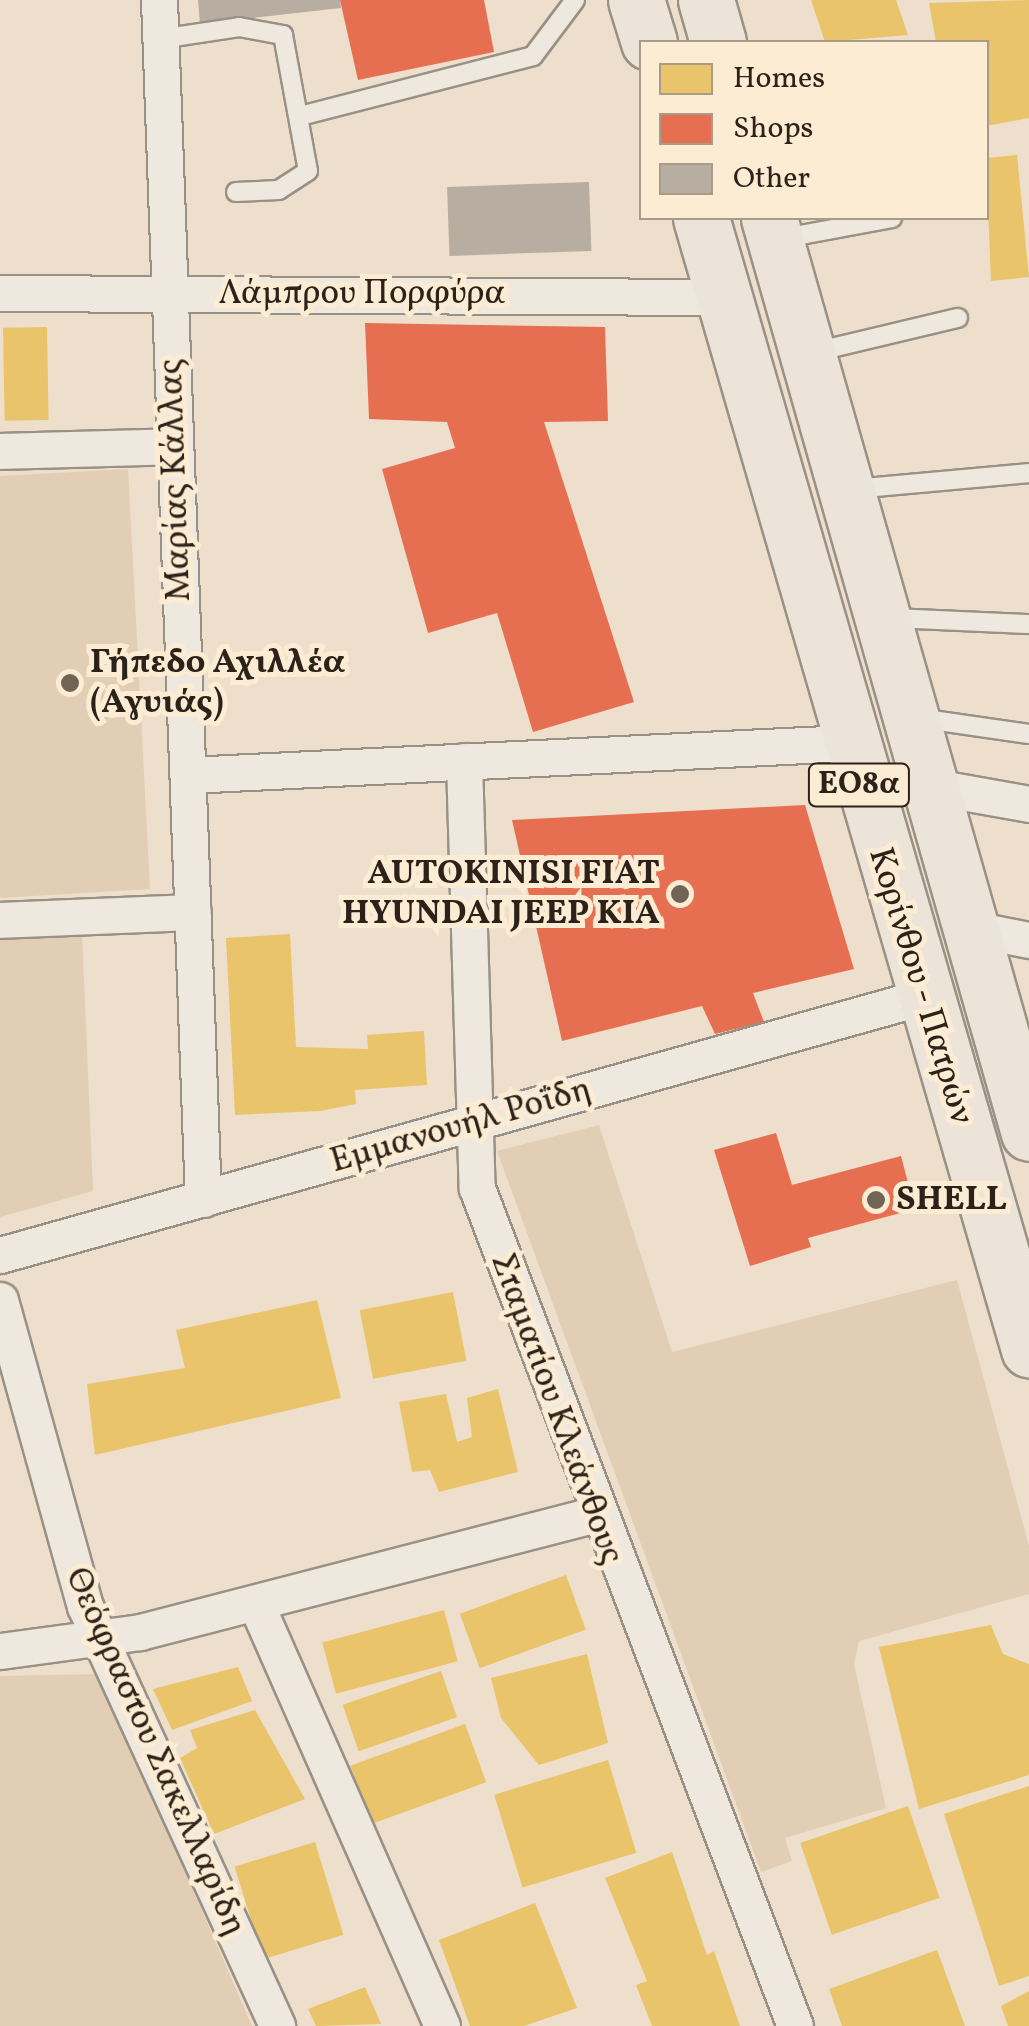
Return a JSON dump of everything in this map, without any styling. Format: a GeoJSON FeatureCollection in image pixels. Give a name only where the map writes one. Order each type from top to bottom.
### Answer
{"type":"FeatureCollection","features":[{"type":"Feature","properties":{"kind":"highway"},"geometry":{"type":"LineString","coordinates":[[636,0],[648,40]]}},
{"type":"Feature","properties":{"kind":"highway"},"geometry":{"type":"LineString","coordinates":[[706,0],[717,40]]}},
{"type":"Feature","properties":{"kind":"highway","name":"Κορίνθου - Πατρών"},"geometry":{"type":"LineString","coordinates":[[701,220],[847,743],[1029,1349]]}},
{"type":"Feature","properties":{"kind":"highway","name":"Κορίνθου - Πατρών"},"geometry":{"type":"LineString","coordinates":[[772,229],[934,787],[968,928],[1029,1134]]}},
{"type":"Feature","properties":{"kind":"street","name":"Μαρίας Κάλλας"},"geometry":{"type":"LineString","coordinates":[[159,0],[203,1199]]}},
{"type":"Feature","properties":{"kind":"street","name":"Λάμπρου Πορφύρα"},"geometry":{"type":"LineString","coordinates":[[0,293],[724,297]]}},
{"type":"Feature","properties":{"kind":"street"},"geometry":{"type":"LineString","coordinates":[[0,451],[174,446]]}},
{"type":"Feature","properties":{"kind":"street"},"geometry":{"type":"LineString","coordinates":[[188,775],[847,743]]}},
{"type":"Feature","properties":{"kind":"street","name":"Σταματίου Κλεάνθους"},"geometry":{"type":"LineString","coordinates":[[464,761],[472,1124],[489,1230],[594,1514],[795,2026]]}},
{"type":"Feature","properties":{"kind":"street"},"geometry":{"type":"LineString","coordinates":[[934,787],[1029,804]]}},
{"type":"Feature","properties":{"kind":"street"},"geometry":{"type":"LineString","coordinates":[[0,920],[194,912]]}},
{"type":"Feature","properties":{"kind":"street"},"geometry":{"type":"LineString","coordinates":[[968,928],[1029,940]]}},
{"type":"Feature","properties":{"kind":"street","name":"Εμμανουήλ Ροΐδη"},"geometry":{"type":"LineString","coordinates":[[0,1255],[922,997]]}},
{"type":"Feature","properties":{"kind":"street","name":"Θεόφραστου Σακελλαρίδη"},"geometry":{"type":"LineString","coordinates":[[0,1300],[100,1640],[278,2026]]}},
{"type":"Feature","properties":{"kind":"street"},"geometry":{"type":"LineString","coordinates":[[0,1651],[100,1640],[256,1604],[594,1514]]}},
{"type":"Feature","properties":{"kind":"street"},"geometry":{"type":"LineString","coordinates":[[256,1604],[442,2026]]}},
{"type":"Feature","properties":{"kind":"lane"},"geometry":{"type":"LineString","coordinates":[[304,115],[533,56],[575,0]]}},
{"type":"Feature","properties":{"kind":"lane"},"geometry":{"type":"LineString","coordinates":[[160,39],[271,26],[288,46],[304,115],[308,170],[296,184],[236,192]]}},
{"type":"Feature","properties":{"kind":"lane"},"geometry":{"type":"LineString","coordinates":[[772,229],[870,220]]}},
{"type":"Feature","properties":{"kind":"lane"},"geometry":{"type":"LineString","coordinates":[[810,353],[958,318]]}},
{"type":"Feature","properties":{"kind":"lane"},"geometry":{"type":"LineString","coordinates":[[848,489],[1029,473]]}},
{"type":"Feature","properties":{"kind":"lane"},"geometry":{"type":"LineString","coordinates":[[884,618],[1029,624]]}},
{"type":"Feature","properties":{"kind":"lane"},"geometry":{"type":"LineString","coordinates":[[912,717],[1029,734]]}},
{"type":"Feature","properties":{"kind":"shaded area","name":"Γήπεδο Αχιλλέα (Αγυιάς)"},"geometry":{"type":"Polygon","coordinates":[[[128,469],[150,889],[0,898],[0,476],[128,469]]]}},
{"type":"Feature","properties":{"kind":"shaded area"},"geometry":{"type":"Polygon","coordinates":[[[82,934],[93,1191],[0,1217],[0,937],[82,934]]]}},
{"type":"Feature","properties":{"kind":"shaded area"},"geometry":{"type":"Polygon","coordinates":[[[599,1125],[672,1352],[957,1280],[1029,1546],[1029,1594],[859,1641],[854,1664],[886,1808],[785,1838],[792,1861],[761,1872],[497,1151],[599,1125]]]}},
{"type":"Feature","properties":{"kind":"shaded area"},"geometry":{"type":"Polygon","coordinates":[[[99,1674],[252,2026],[0,2026],[0,1676],[99,1674]]]}},
{"type":"Feature","properties":{"kind":"building: Homes"},"geometry":{"type":"Polygon","coordinates":[[[811,0],[896,0],[908,35],[849,40],[824,40],[811,0]]]}},
{"type":"Feature","properties":{"kind":"building: Homes"},"geometry":{"type":"Polygon","coordinates":[[[1029,0],[1029,118],[989,125],[989,40],[936,40],[929,3],[1029,0]]]}},
{"type":"Feature","properties":{"kind":"building: Homes"},"geometry":{"type":"Polygon","coordinates":[[[1017,155],[1029,277],[991,281],[989,158],[1017,155]]]}},
{"type":"Feature","properties":{"kind":"building: Homes"},"geometry":{"type":"Polygon","coordinates":[[[47,327],[49,420],[5,421],[3,328],[47,327]]]}},
{"type":"Feature","properties":{"kind":"building: Homes"},"geometry":{"type":"Polygon","coordinates":[[[290,934],[296,1047],[368,1049],[367,1035],[424,1031],[427,1085],[355,1090],[356,1104],[320,1111],[235,1115],[226,938],[290,934]]]}},
{"type":"Feature","properties":{"kind":"building: Homes"},"geometry":{"type":"Polygon","coordinates":[[[453,1292],[466,1361],[373,1379],[360,1310],[453,1292]]]}},
{"type":"Feature","properties":{"kind":"building: Homes"},"geometry":{"type":"Polygon","coordinates":[[[317,1300],[341,1398],[95,1455],[87,1384],[185,1368],[176,1330],[317,1300]]]}},
{"type":"Feature","properties":{"kind":"building: Homes"},"geometry":{"type":"Polygon","coordinates":[[[498,1389],[518,1472],[439,1492],[430,1470],[412,1472],[399,1402],[446,1394],[457,1442],[472,1437],[467,1398],[498,1389]]]}},
{"type":"Feature","properties":{"kind":"building: Homes"},"geometry":{"type":"Polygon","coordinates":[[[566,1575],[586,1630],[480,1668],[460,1614],[566,1575]]]}},
{"type":"Feature","properties":{"kind":"building: Homes"},"geometry":{"type":"Polygon","coordinates":[[[444,1610],[458,1661],[336,1694],[322,1643],[444,1610]]]}},
{"type":"Feature","properties":{"kind":"building: Homes"},"geometry":{"type":"Polygon","coordinates":[[[991,1625],[1003,1654],[1029,1664],[1029,1775],[919,1809],[879,1647],[991,1625]]]}},
{"type":"Feature","properties":{"kind":"building: Homes"},"geometry":{"type":"Polygon","coordinates":[[[587,1654],[608,1743],[539,1765],[501,1718],[491,1678],[587,1654]]]}},
{"type":"Feature","properties":{"kind":"building: Homes"},"geometry":{"type":"Polygon","coordinates":[[[238,1667],[252,1701],[172,1730],[153,1689],[238,1667]]]}},
{"type":"Feature","properties":{"kind":"building: Homes"},"geometry":{"type":"Polygon","coordinates":[[[441,1671],[457,1717],[359,1751],[343,1705],[441,1671]]]}},
{"type":"Feature","properties":{"kind":"building: Homes"},"geometry":{"type":"Polygon","coordinates":[[[255,1710],[305,1799],[214,1834],[180,1758],[197,1748],[190,1730],[255,1710]]]}},
{"type":"Feature","properties":{"kind":"building: Homes"},"geometry":{"type":"Polygon","coordinates":[[[465,1724],[486,1782],[372,1824],[350,1766],[465,1724]]]}},
{"type":"Feature","properties":{"kind":"building: Homes"},"geometry":{"type":"Polygon","coordinates":[[[608,1760],[636,1853],[523,1888],[494,1795],[608,1760]]]}},
{"type":"Feature","properties":{"kind":"building: Homes"},"geometry":{"type":"Polygon","coordinates":[[[1029,1786],[1029,1976],[999,1986],[944,1814],[1029,1786]]]}},
{"type":"Feature","properties":{"kind":"building: Homes"},"geometry":{"type":"Polygon","coordinates":[[[908,1806],[940,1898],[832,1935],[800,1843],[908,1806]]]}},
{"type":"Feature","properties":{"kind":"building: Homes"},"geometry":{"type":"Polygon","coordinates":[[[315,1842],[343,1935],[263,1959],[235,1867],[315,1842]]]}},
{"type":"Feature","properties":{"kind":"building: Homes"},"geometry":{"type":"Polygon","coordinates":[[[672,1852],[707,1955],[714,1951],[740,2026],[652,2026],[636,1985],[647,1981],[605,1878],[672,1852]]]}},
{"type":"Feature","properties":{"kind":"building: Homes"},"geometry":{"type":"Polygon","coordinates":[[[535,1903],[577,2008],[524,2026],[470,2026],[439,1940],[535,1903]]]}},
{"type":"Feature","properties":{"kind":"building: Homes"},"geometry":{"type":"Polygon","coordinates":[[[937,1950],[965,2026],[842,2026],[829,1989],[937,1950]]]}},
{"type":"Feature","properties":{"kind":"building: Homes"},"geometry":{"type":"Polygon","coordinates":[[[365,1987],[381,2024],[316,2026],[308,2009],[365,1987]]]}},
{"type":"Feature","properties":{"kind":"building: Homes"},"geometry":{"type":"Polygon","coordinates":[[[1029,1991],[1029,2026],[1008,2026],[1001,2006],[1029,1991]]]}},
{"type":"Feature","properties":{"kind":"building: Shops"},"geometry":{"type":"Polygon","coordinates":[[[340,0],[484,0],[494,52],[358,80],[340,0]]]}},
{"type":"Feature","properties":{"kind":"building: Shops"},"geometry":{"type":"Polygon","coordinates":[[[365,323],[605,327],[608,421],[544,422],[634,702],[533,732],[497,613],[428,633],[382,469],[455,448],[447,422],[369,419],[365,323]]]}},
{"type":"Feature","properties":{"kind":"building: Shops","name":"AUTOKINISI FIAT HYUNDAI JEEP KIA"},"geometry":{"type":"Polygon","coordinates":[[[805,805],[854,969],[753,993],[764,1022],[715,1034],[702,1006],[562,1041],[512,820],[805,805]]]}},
{"type":"Feature","properties":{"kind":"building: Shops"},"geometry":{"type":"Polygon","coordinates":[[[776,1133],[792,1185],[901,1156],[915,1209],[808,1238],[811,1247],[750,1266],[714,1150],[776,1133]]]}},
{"type":"Feature","properties":{"kind":"building: Other"},"geometry":{"type":"Polygon","coordinates":[[[198,0],[340,0],[341,8],[200,24],[198,0]]]}},
{"type":"Feature","properties":{"kind":"building: Other"},"geometry":{"type":"Polygon","coordinates":[[[589,182],[591,251],[449,256],[447,187],[589,182]]]}},
{"type":"Feature","properties":{"kind":"place","name":"Γήπεδο Αχιλλέα (Αγυιάς)"},"geometry":{"type":"Point","coordinates":[70,683]}},
{"type":"Feature","properties":{"kind":"place","name":"AUTOKINISI FIAT HYUNDAI JEEP KIA"},"geometry":{"type":"Point","coordinates":[680,894]}},
{"type":"Feature","properties":{"kind":"place","name":"SHELL"},"geometry":{"type":"Point","coordinates":[876,1200]}}]}
